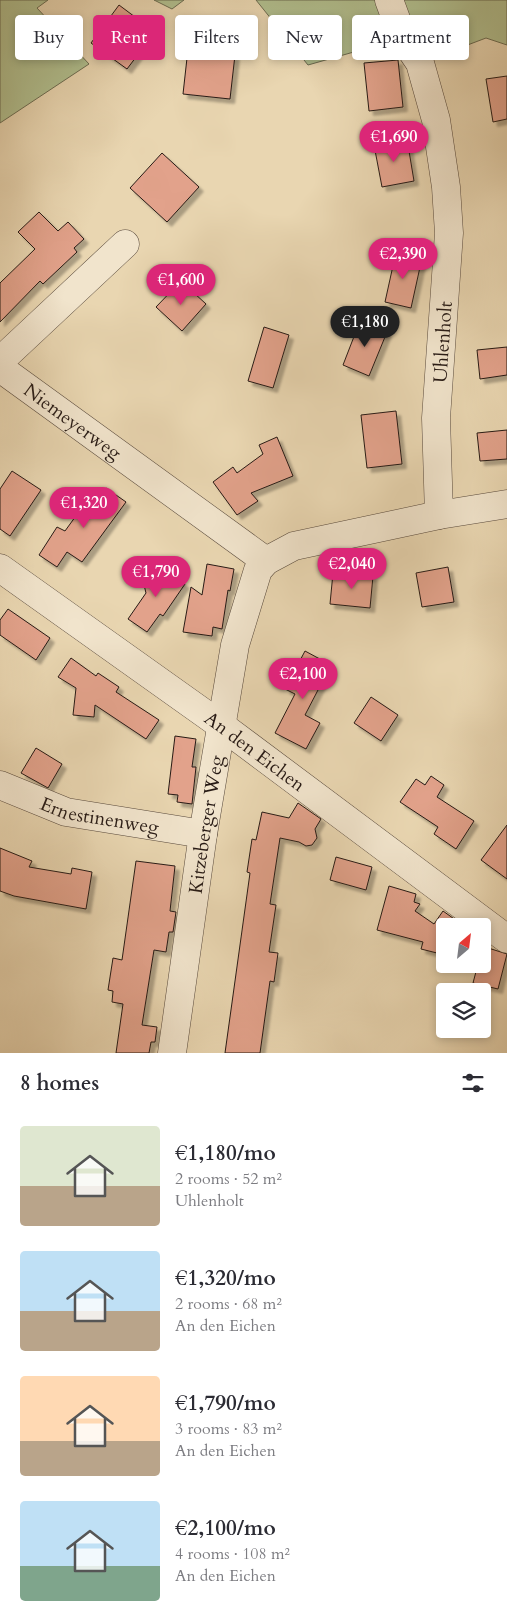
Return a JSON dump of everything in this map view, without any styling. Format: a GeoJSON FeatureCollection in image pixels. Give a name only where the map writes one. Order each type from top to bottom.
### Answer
{"type":"FeatureCollection","features":[{"type":"Feature","properties":{"kind":"street","name":"Uhlenholt"},"geometry":{"type":"LineString","coordinates":[[389,0],[403,38],[420,64],[436,120],[446,186],[449,233],[436,418],[439,515]]}},
{"type":"Feature","properties":{"kind":"street"},"geometry":{"type":"LineString","coordinates":[[0,361],[125,244]]}},
{"type":"Feature","properties":{"kind":"street","name":"Niemeyerweg"},"geometry":{"type":"LineString","coordinates":[[0,368],[262,566]]}},
{"type":"Feature","properties":{"kind":"street"},"geometry":{"type":"LineString","coordinates":[[262,566],[294,546],[439,515],[507,504]]}},
{"type":"Feature","properties":{"kind":"street","name":"Kitzeberger Weg"},"geometry":{"type":"LineString","coordinates":[[172,1053],[203,834],[235,645],[262,566]]}},
{"type":"Feature","properties":{"kind":"street","name":"An den Eichen"},"geometry":{"type":"LineString","coordinates":[[0,568],[222,726],[507,939]]}},
{"type":"Feature","properties":{"kind":"street","name":"Ernestinenweg"},"geometry":{"type":"LineString","coordinates":[[0,785],[66,812],[203,834]]}},
{"type":"Feature","properties":{"kind":"green space"},"geometry":{"type":"Polygon","coordinates":[[[0,0],[48,0],[37,8],[44,15],[15,15],[15,60],[83,60],[83,58],[89,64],[0,123],[0,0]]]}},
{"type":"Feature","properties":{"kind":"green space"},"geometry":{"type":"Polygon","coordinates":[[[154,0],[184,0],[172,9],[154,0]]]}},
{"type":"Feature","properties":{"kind":"green space"},"geometry":{"type":"Polygon","coordinates":[[[256,0],[507,0],[507,45],[486,38],[469,44],[469,15],[352,15],[352,52],[342,55],[342,15],[268,15],[256,0]]]}},
{"type":"Feature","properties":{"kind":"green space"},"geometry":{"type":"Polygon","coordinates":[[[304,60],[326,60],[308,65],[304,60]]]}},
{"type":"Feature","properties":{"kind":"building"},"geometry":{"type":"Polygon","coordinates":[[[119,5],[132,15],[112,15],[119,5]]]}},
{"type":"Feature","properties":{"kind":"building"},"geometry":{"type":"Polygon","coordinates":[[[115,60],[134,60],[127,69],[115,60]]]}},
{"type":"Feature","properties":{"kind":"building"},"geometry":{"type":"Polygon","coordinates":[[[187,60],[234,60],[230,99],[183,94],[187,60]]]}},
{"type":"Feature","properties":{"kind":"building"},"geometry":{"type":"Polygon","coordinates":[[[398,60],[403,107],[369,111],[364,63],[398,60]]]}},
{"type":"Feature","properties":{"kind":"building"},"geometry":{"type":"Polygon","coordinates":[[[507,76],[507,119],[493,122],[486,79],[507,76]]]}},
{"type":"Feature","properties":{"kind":"building"},"geometry":{"type":"Polygon","coordinates":[[[407,139],[414,181],[382,187],[374,145],[407,139]]]}},
{"type":"Feature","properties":{"kind":"building"},"geometry":{"type":"Polygon","coordinates":[[[162,153],[199,187],[167,222],[130,188],[162,153]]]}},
{"type":"Feature","properties":{"kind":"building"},"geometry":{"type":"Polygon","coordinates":[[[39,212],[58,231],[68,222],[84,239],[74,248],[77,252],[43,284],[40,281],[0,322],[0,283],[35,249],[18,232],[39,212]]]}},
{"type":"Feature","properties":{"kind":"building"},"geometry":{"type":"Polygon","coordinates":[[[396,252],[422,258],[411,308],[385,302],[396,252]]]}},
{"type":"Feature","properties":{"kind":"building"},"geometry":{"type":"Polygon","coordinates":[[[181,281],[206,304],[182,331],[156,307],[181,281]]]}},
{"type":"Feature","properties":{"kind":"building"},"geometry":{"type":"Polygon","coordinates":[[[360,321],[387,332],[369,376],[343,365],[360,321]]]}},
{"type":"Feature","properties":{"kind":"building"},"geometry":{"type":"Polygon","coordinates":[[[264,327],[289,335],[273,388],[248,381],[264,327]]]}},
{"type":"Feature","properties":{"kind":"building"},"geometry":{"type":"Polygon","coordinates":[[[507,347],[507,375],[480,379],[477,350],[507,347]]]}},
{"type":"Feature","properties":{"kind":"building"},"geometry":{"type":"Polygon","coordinates":[[[396,411],[402,464],[367,468],[361,415],[396,411]]]}},
{"type":"Feature","properties":{"kind":"building"},"geometry":{"type":"Polygon","coordinates":[[[507,430],[507,459],[480,461],[477,433],[507,430]]]}},
{"type":"Feature","properties":{"kind":"building"},"geometry":{"type":"Polygon","coordinates":[[[277,437],[293,476],[251,493],[258,501],[237,515],[213,482],[233,467],[237,473],[263,454],[259,445],[277,437]]]}},
{"type":"Feature","properties":{"kind":"building"},"geometry":{"type":"Polygon","coordinates":[[[12,471],[41,490],[10,536],[0,529],[0,489],[12,471]]]}},
{"type":"Feature","properties":{"kind":"building"},"geometry":{"type":"Polygon","coordinates":[[[106,488],[126,502],[82,562],[67,552],[57,567],[39,555],[57,527],[65,531],[91,495],[97,500],[106,488]]]}},
{"type":"Feature","properties":{"kind":"building"},"geometry":{"type":"Polygon","coordinates":[[[207,564],[234,569],[230,591],[228,590],[222,629],[213,627],[212,636],[183,632],[191,587],[202,595],[207,564]]]}},
{"type":"Feature","properties":{"kind":"building"},"geometry":{"type":"Polygon","coordinates":[[[448,567],[454,602],[422,607],[416,573],[448,567]]]}},
{"type":"Feature","properties":{"kind":"building"},"geometry":{"type":"Polygon","coordinates":[[[163,568],[185,584],[163,616],[160,614],[147,632],[128,619],[146,593],[142,577],[163,568]]]}},
{"type":"Feature","properties":{"kind":"building"},"geometry":{"type":"Polygon","coordinates":[[[333,573],[373,576],[370,608],[330,604],[333,573]]]}},
{"type":"Feature","properties":{"kind":"building"},"geometry":{"type":"Polygon","coordinates":[[[8,609],[50,638],[36,660],[0,635],[0,620],[8,609]]]}},
{"type":"Feature","properties":{"kind":"building"},"geometry":{"type":"Polygon","coordinates":[[[305,651],[331,665],[305,715],[320,723],[306,749],[275,733],[295,694],[285,689],[305,651]]]}},
{"type":"Feature","properties":{"kind":"building"},"geometry":{"type":"Polygon","coordinates":[[[71,658],[96,676],[98,673],[119,687],[116,692],[159,720],[146,739],[95,705],[94,717],[73,715],[76,688],[58,677],[71,658]]]}},
{"type":"Feature","properties":{"kind":"building"},"geometry":{"type":"Polygon","coordinates":[[[371,697],[398,715],[381,741],[354,723],[371,697]]]}},
{"type":"Feature","properties":{"kind":"building"},"geometry":{"type":"Polygon","coordinates":[[[175,736],[196,739],[192,767],[196,767],[192,804],[177,802],[178,795],[168,794],[175,736]]]}},
{"type":"Feature","properties":{"kind":"building"},"geometry":{"type":"Polygon","coordinates":[[[36,748],[62,764],[48,788],[21,773],[36,748]]]}},
{"type":"Feature","properties":{"kind":"building"},"geometry":{"type":"Polygon","coordinates":[[[431,776],[444,785],[437,797],[474,821],[456,849],[434,834],[438,827],[400,802],[416,779],[425,785],[431,776]]]}},
{"type":"Feature","properties":{"kind":"building"},"geometry":{"type":"Polygon","coordinates":[[[298,803],[321,819],[315,829],[317,838],[312,845],[306,846],[299,842],[280,838],[270,904],[276,905],[269,952],[278,953],[274,982],[270,981],[260,1053],[225,1053],[250,873],[247,872],[252,839],[256,840],[262,812],[289,818],[298,803]]]}},
{"type":"Feature","properties":{"kind":"building"},"geometry":{"type":"Polygon","coordinates":[[[507,825],[507,879],[481,860],[507,825]]]}},
{"type":"Feature","properties":{"kind":"building"},"geometry":{"type":"Polygon","coordinates":[[[0,848],[32,861],[29,867],[71,874],[72,868],[92,872],[86,909],[14,896],[0,891],[0,848]]]}},
{"type":"Feature","properties":{"kind":"building"},"geometry":{"type":"Polygon","coordinates":[[[336,857],[372,867],[366,890],[330,880],[336,857]]]}},
{"type":"Feature","properties":{"kind":"building"},"geometry":{"type":"Polygon","coordinates":[[[136,861],[175,866],[170,911],[176,912],[173,932],[169,932],[166,952],[154,950],[142,1025],[157,1027],[155,1042],[151,1042],[149,1053],[116,1053],[123,1004],[112,1002],[113,991],[108,990],[113,958],[122,960],[136,861]]]}},
{"type":"Feature","properties":{"kind":"building"},"geometry":{"type":"Polygon","coordinates":[[[389,886],[416,894],[414,902],[420,904],[415,911],[434,924],[436,921],[436,953],[421,949],[423,942],[377,930],[389,886]]]}},
{"type":"Feature","properties":{"kind":"building"},"geometry":{"type":"Polygon","coordinates":[[[443,911],[453,918],[438,918],[443,911]]]}},
{"type":"Feature","properties":{"kind":"building"},"geometry":{"type":"Polygon","coordinates":[[[491,949],[507,954],[498,989],[491,987],[491,983],[473,983],[476,973],[491,973],[491,949]]]}}]}
